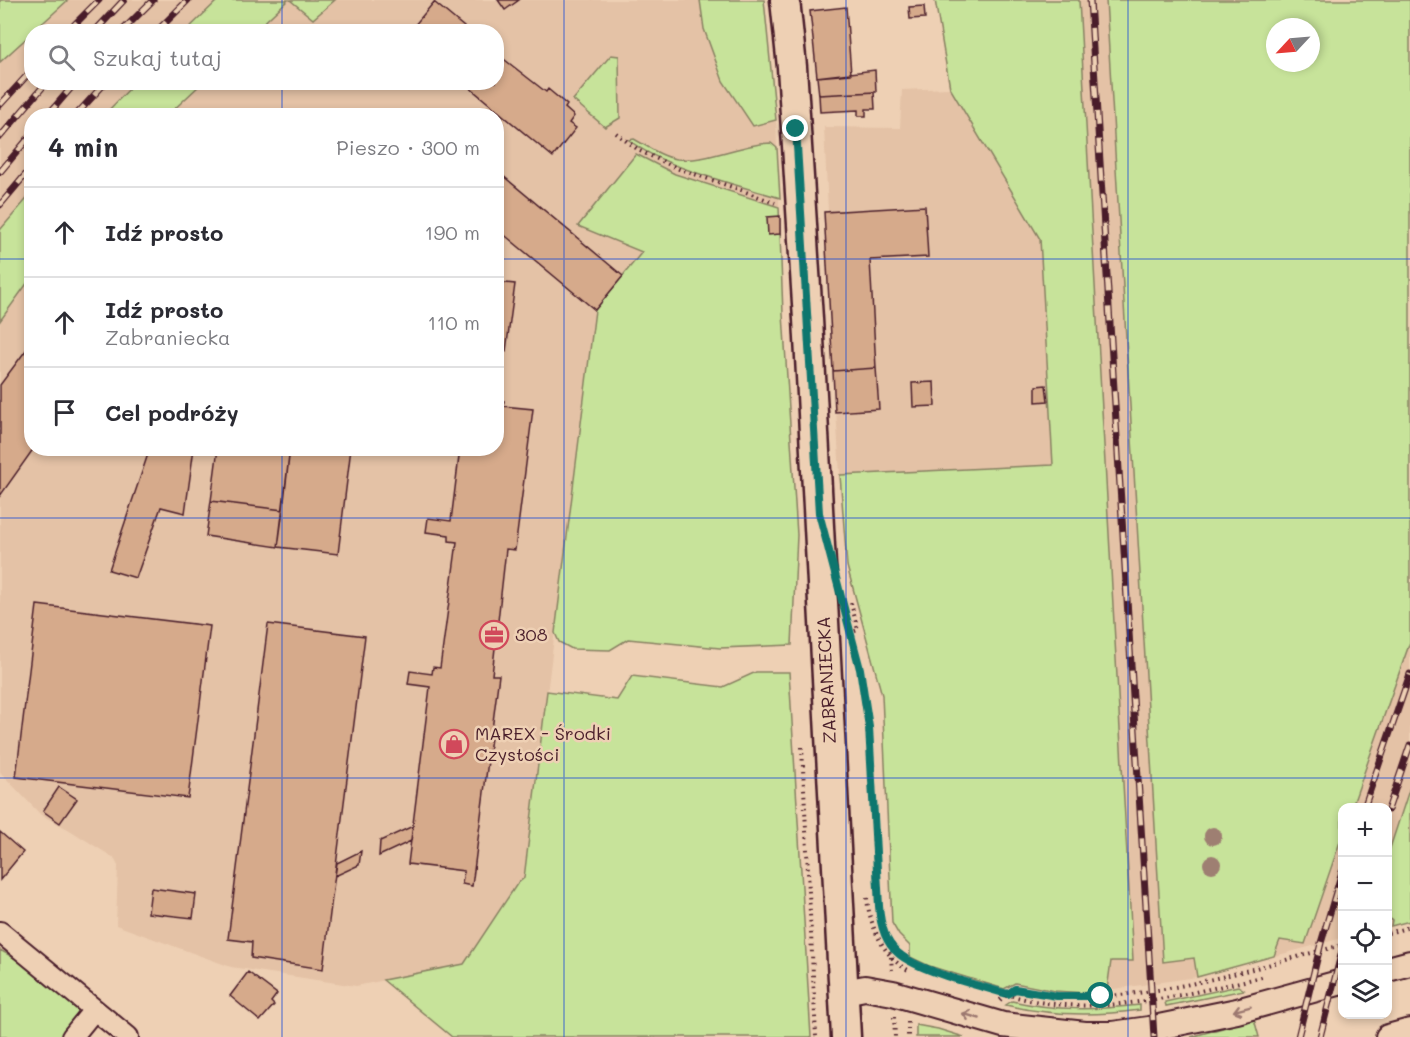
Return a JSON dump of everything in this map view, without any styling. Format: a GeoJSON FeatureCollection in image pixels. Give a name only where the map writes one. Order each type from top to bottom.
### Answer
{"type":"FeatureCollection","features":[{"type":"Feature","properties":{"kind":"main road","name":"ZABRANIECKA"},"geometry":{"type":"LineString","coordinates":[[785,0],[792,67],[808,319],[846,1037]]}},
{"type":"Feature","properties":{"kind":"street"},"geometry":{"type":"LineString","coordinates":[[0,932],[128,1037]]}},
{"type":"Feature","properties":{"kind":"street"},"geometry":{"type":"LineString","coordinates":[[1392,968],[1410,963]]}},
{"type":"Feature","properties":{"kind":"street"},"geometry":{"type":"LineString","coordinates":[[844,992],[865,988],[892,993],[1003,1025],[1085,1034],[1112,1034],[1171,1025],[1237,1011],[1338,983]]}},
{"type":"Feature","properties":{"kind":"street"},"geometry":{"type":"LineString","coordinates":[[72,1037],[94,1010]]}},
{"type":"Feature","properties":{"kind":"street"},"geometry":{"type":"LineString","coordinates":[[1388,1037],[1410,1031]]}},
{"type":"Feature","properties":{"kind":"path"},"geometry":{"type":"LineString","coordinates":[[616,133],[640,151],[679,170],[777,204]]}},
{"type":"Feature","properties":{"kind":"path"},"geometry":{"type":"LineString","coordinates":[[847,622],[865,698],[869,727],[879,906],[884,932],[898,953],[925,968],[1006,996],[1048,1003],[1099,1005],[1169,997],[1272,975]]}},
{"type":"Feature","properties":{"kind":"path"},"geometry":{"type":"LineString","coordinates":[[802,742],[816,1037]]}},
{"type":"Feature","properties":{"kind":"path"},"geometry":{"type":"LineString","coordinates":[[867,891],[867,903],[877,936],[904,969]]}},
{"type":"Feature","properties":{"kind":"path"},"geometry":{"type":"LineString","coordinates":[[1392,932],[1410,927]]}},
{"type":"Feature","properties":{"kind":"path"},"geometry":{"type":"LineString","coordinates":[[890,944],[891,963]]}},
{"type":"Feature","properties":{"kind":"path"},"geometry":{"type":"LineString","coordinates":[[1006,996],[1015,989],[1077,997],[1172,987],[1209,980],[1338,946]]}},
{"type":"Feature","properties":{"kind":"path"},"geometry":{"type":"LineString","coordinates":[[908,1022],[908,1037]]}},
{"type":"Feature","properties":{"kind":"path"},"geometry":{"type":"LineString","coordinates":[[894,1024],[895,1037]]}},
{"type":"Feature","properties":{"kind":"shaded area"},"geometry":{"type":"Polygon","coordinates":[[[0,0],[764,0],[776,120],[779,207],[643,252],[595,310],[524,878],[517,884],[464,964],[356,986],[231,967],[116,925],[118,866],[114,858],[41,815],[0,772],[0,0]]]}},
{"type":"Feature","properties":{"kind":"shaded area"},"geometry":{"type":"Polygon","coordinates":[[[935,0],[1410,0],[1410,921],[1392,926],[1392,803],[1338,803],[1338,939],[1197,977],[1107,990],[1111,960],[1133,961],[1053,465],[840,475],[824,212],[828,211],[824,127],[900,128],[902,90],[949,88],[935,0]]]}},
{"type":"Feature","properties":{"kind":"green space"},"geometry":{"type":"Polygon","coordinates":[[[0,0],[68,0],[42,24],[24,24],[24,40],[0,62],[0,0]]]}},
{"type":"Feature","properties":{"kind":"green space"},"geometry":{"type":"Polygon","coordinates":[[[218,0],[288,0],[262,24],[193,24],[218,0]]]}},
{"type":"Feature","properties":{"kind":"green space"},"geometry":{"type":"Polygon","coordinates":[[[290,0],[335,0],[313,19],[290,0]]]}},
{"type":"Feature","properties":{"kind":"green space"},"geometry":{"type":"Polygon","coordinates":[[[700,0],[764,0],[776,120],[753,126],[723,81],[704,29],[700,0]]]}},
{"type":"Feature","properties":{"kind":"green space"},"geometry":{"type":"Polygon","coordinates":[[[935,0],[1079,0],[1133,961],[1111,961],[1107,990],[1083,993],[1055,991],[1015,983],[1004,989],[929,966],[910,957],[910,946],[899,935],[892,923],[882,695],[847,566],[840,475],[1053,465],[1040,239],[950,88],[935,0]]]}},
{"type":"Feature","properties":{"kind":"green space"},"geometry":{"type":"Polygon","coordinates":[[[1106,0],[1410,0],[1410,642],[1353,803],[1338,803],[1338,848],[1305,944],[1280,940],[1274,956],[1197,977],[1194,958],[1163,962],[1106,0]]]}},
{"type":"Feature","properties":{"kind":"green space"},"geometry":{"type":"Polygon","coordinates":[[[611,55],[619,56],[620,118],[605,127],[573,100],[611,55]]]}},
{"type":"Feature","properties":{"kind":"green space"},"geometry":{"type":"Polygon","coordinates":[[[128,90],[195,90],[175,108],[111,108],[128,90]]]}},
{"type":"Feature","properties":{"kind":"green space"},"geometry":{"type":"Polygon","coordinates":[[[634,139],[660,154],[677,159],[713,156],[748,146],[771,143],[777,148],[780,198],[660,159],[629,140],[634,139]]]}},
{"type":"Feature","properties":{"kind":"green space"},"geometry":{"type":"Polygon","coordinates":[[[636,154],[675,174],[779,207],[783,314],[797,535],[792,645],[720,648],[628,639],[610,650],[572,649],[559,642],[555,633],[595,310],[642,252],[578,226],[636,154]]]}},
{"type":"Feature","properties":{"kind":"green space"},"geometry":{"type":"Polygon","coordinates":[[[24,202],[24,288],[0,321],[0,230],[24,202]]]}},
{"type":"Feature","properties":{"kind":"green space"},"geometry":{"type":"Polygon","coordinates":[[[756,672],[789,672],[811,1037],[452,1037],[383,980],[464,964],[517,884],[524,878],[547,691],[617,700],[632,676],[723,687],[756,672]]]}},
{"type":"Feature","properties":{"kind":"green space"},"geometry":{"type":"Polygon","coordinates":[[[1410,787],[1410,921],[1392,926],[1392,857],[1392,842],[1410,787]]]}},
{"type":"Feature","properties":{"kind":"green space"},"geometry":{"type":"Polygon","coordinates":[[[0,950],[20,961],[77,1005],[79,1014],[61,1037],[0,1037],[0,950]]]}},
{"type":"Feature","properties":{"kind":"green space"},"geometry":{"type":"Polygon","coordinates":[[[1238,986],[1244,990],[1166,1006],[1165,1002],[1238,986]]]}},
{"type":"Feature","properties":{"kind":"green space"},"geometry":{"type":"Polygon","coordinates":[[[1012,1001],[1045,1007],[1076,1009],[1140,1005],[1140,1010],[1090,1014],[1056,1013],[1006,1005],[1012,1001]]]}},
{"type":"Feature","properties":{"kind":"green space"},"geometry":{"type":"Polygon","coordinates":[[[1254,1019],[1259,1037],[1191,1037],[1254,1019]]]}},
{"type":"Feature","properties":{"kind":"green space"},"geometry":{"type":"Polygon","coordinates":[[[916,1025],[938,1029],[964,1037],[916,1037],[916,1025]]]}},
{"type":"Feature","properties":{"kind":"building"},"geometry":{"type":"Polygon","coordinates":[[[498,0],[519,0],[505,10],[498,0]]]}},
{"type":"Feature","properties":{"kind":"building"},"geometry":{"type":"Polygon","coordinates":[[[434,2],[460,24],[416,24],[434,2]]]}},
{"type":"Feature","properties":{"kind":"building"},"geometry":{"type":"Polygon","coordinates":[[[924,6],[925,18],[910,19],[909,7],[924,6]]]}},
{"type":"Feature","properties":{"kind":"building"},"geometry":{"type":"Polygon","coordinates":[[[846,7],[851,74],[817,77],[810,11],[846,7]]]}},
{"type":"Feature","properties":{"kind":"building"},"geometry":{"type":"Polygon","coordinates":[[[504,59],[546,92],[548,89],[567,105],[565,108],[574,116],[569,123],[576,128],[553,157],[504,116],[504,108],[494,108],[473,90],[504,90],[504,59]]]}},
{"type":"Feature","properties":{"kind":"building"},"geometry":{"type":"Polygon","coordinates":[[[875,70],[876,92],[819,95],[817,77],[875,70]]]}},
{"type":"Feature","properties":{"kind":"building"},"geometry":{"type":"Polygon","coordinates":[[[874,92],[875,109],[866,109],[866,116],[858,116],[858,110],[820,112],[819,95],[874,92]]]}},
{"type":"Feature","properties":{"kind":"building"},"geometry":{"type":"Polygon","coordinates":[[[504,177],[623,276],[595,310],[504,235],[504,177]]]}},
{"type":"Feature","properties":{"kind":"building"},"geometry":{"type":"Polygon","coordinates":[[[925,206],[928,257],[870,260],[876,368],[833,371],[824,212],[925,206]]]}},
{"type":"Feature","properties":{"kind":"building"},"geometry":{"type":"Polygon","coordinates":[[[780,216],[780,234],[768,235],[767,217],[780,216]]]}},
{"type":"Feature","properties":{"kind":"building"},"geometry":{"type":"Polygon","coordinates":[[[504,283],[515,284],[506,351],[504,351],[504,283]]]}},
{"type":"Feature","properties":{"kind":"building"},"geometry":{"type":"Polygon","coordinates":[[[24,353],[24,456],[28,456],[0,496],[0,385],[24,353]]]}},
{"type":"Feature","properties":{"kind":"building"},"geometry":{"type":"Polygon","coordinates":[[[876,368],[879,409],[835,412],[833,371],[876,368]]]}},
{"type":"Feature","properties":{"kind":"building"},"geometry":{"type":"Polygon","coordinates":[[[934,382],[935,406],[913,407],[912,383],[934,382]]]}},
{"type":"Feature","properties":{"kind":"building"},"geometry":{"type":"Polygon","coordinates":[[[1046,385],[1048,401],[1036,402],[1036,386],[1046,385]]]}},
{"type":"Feature","properties":{"kind":"building"},"geometry":{"type":"Polygon","coordinates":[[[504,406],[533,409],[515,550],[506,549],[492,675],[499,675],[472,886],[462,884],[464,871],[408,864],[430,687],[408,684],[410,671],[432,674],[433,667],[440,668],[457,542],[449,541],[449,535],[426,532],[428,518],[451,521],[459,456],[504,456],[504,406]]]}},
{"type":"Feature","properties":{"kind":"building"},"geometry":{"type":"Polygon","coordinates":[[[147,456],[193,456],[185,513],[161,507],[136,578],[109,570],[147,456]]]}},
{"type":"Feature","properties":{"kind":"building"},"geometry":{"type":"Polygon","coordinates":[[[217,456],[289,456],[283,510],[211,501],[217,456]]]}},
{"type":"Feature","properties":{"kind":"building"},"geometry":{"type":"Polygon","coordinates":[[[289,456],[350,456],[338,554],[278,547],[289,456]]]}},
{"type":"Feature","properties":{"kind":"building"},"geometry":{"type":"Polygon","coordinates":[[[211,501],[283,510],[278,547],[206,536],[211,501]]]}},
{"type":"Feature","properties":{"kind":"building"},"geometry":{"type":"Polygon","coordinates":[[[37,605],[210,626],[188,798],[16,777],[37,605]]]}},
{"type":"Feature","properties":{"kind":"building"},"geometry":{"type":"Polygon","coordinates":[[[268,624],[365,636],[323,969],[251,958],[252,942],[228,939],[268,624]]]}},
{"type":"Feature","properties":{"kind":"building"},"geometry":{"type":"Polygon","coordinates":[[[59,787],[77,799],[60,823],[43,811],[59,787]]]}},
{"type":"Feature","properties":{"kind":"building"},"geometry":{"type":"Polygon","coordinates":[[[413,826],[411,841],[379,856],[380,841],[413,826]]]}},
{"type":"Feature","properties":{"kind":"building"},"geometry":{"type":"Polygon","coordinates":[[[0,832],[23,852],[0,880],[0,832]]]}},
{"type":"Feature","properties":{"kind":"building"},"geometry":{"type":"Polygon","coordinates":[[[361,851],[359,865],[335,876],[337,863],[361,851]]]}},
{"type":"Feature","properties":{"kind":"building"},"geometry":{"type":"Polygon","coordinates":[[[151,888],[196,894],[193,918],[148,913],[151,888]]]}},
{"type":"Feature","properties":{"kind":"building"},"geometry":{"type":"Polygon","coordinates":[[[248,972],[277,994],[271,1002],[274,1005],[260,1021],[230,996],[248,972]]]}},
{"type":"Feature","properties":{"kind":"railway"},"geometry":{"type":"LineString","coordinates":[[75,24],[99,0]]}},
{"type":"Feature","properties":{"kind":"railway"},"geometry":{"type":"LineString","coordinates":[[102,24],[124,0]]}},
{"type":"Feature","properties":{"kind":"railway"},"geometry":{"type":"LineString","coordinates":[[129,24],[153,0]]}},
{"type":"Feature","properties":{"kind":"railway"},"geometry":{"type":"LineString","coordinates":[[164,24],[188,0]]}},
{"type":"Feature","properties":{"kind":"railway"},"geometry":{"type":"LineString","coordinates":[[1090,0],[1154,1037]]}},
{"type":"Feature","properties":{"kind":"railway"},"geometry":{"type":"LineString","coordinates":[[0,105],[24,79]]}},
{"type":"Feature","properties":{"kind":"railway"},"geometry":{"type":"LineString","coordinates":[[25,108],[40,90]]}},
{"type":"Feature","properties":{"kind":"railway"},"geometry":{"type":"LineString","coordinates":[[54,108],[69,90]]}},
{"type":"Feature","properties":{"kind":"railway"},"geometry":{"type":"LineString","coordinates":[[82,108],[99,90]]}},
{"type":"Feature","properties":{"kind":"railway"},"geometry":{"type":"LineString","coordinates":[[0,137],[24,109]]}},
{"type":"Feature","properties":{"kind":"railway"},"geometry":{"type":"LineString","coordinates":[[0,172],[24,144]]}},
{"type":"Feature","properties":{"kind":"railway"},"geometry":{"type":"LineString","coordinates":[[0,205],[24,176]]}},
{"type":"Feature","properties":{"kind":"railway"},"geometry":{"type":"LineString","coordinates":[[1366,803],[1410,674]]}},
{"type":"Feature","properties":{"kind":"railway"},"geometry":{"type":"LineString","coordinates":[[1390,803],[1410,745]]}},
{"type":"Feature","properties":{"kind":"railway"},"geometry":{"type":"LineString","coordinates":[[1298,1037],[1338,886]]}},
{"type":"Feature","properties":{"kind":"railway"},"geometry":{"type":"LineString","coordinates":[[1320,1037],[1338,965]]}},
{"type":"Feature","properties":{"kind":"place","name":"308"},"geometry":{"type":"Point","coordinates":[494,635]}},
{"type":"Feature","properties":{"kind":"place","name":"MAREX - Środki Czystości"},"geometry":{"type":"Point","coordinates":[454,744]}},
{"type":"Feature","properties":{"kind":"route"},"geometry":{"type":"LineString","coordinates":[[796,129],[819,513],[860,669],[865,698],[869,727],[880,919],[884,932],[898,953],[910,961],[925,968],[1008,994],[1015,989],[1057,996],[1101,996]]}}]}
